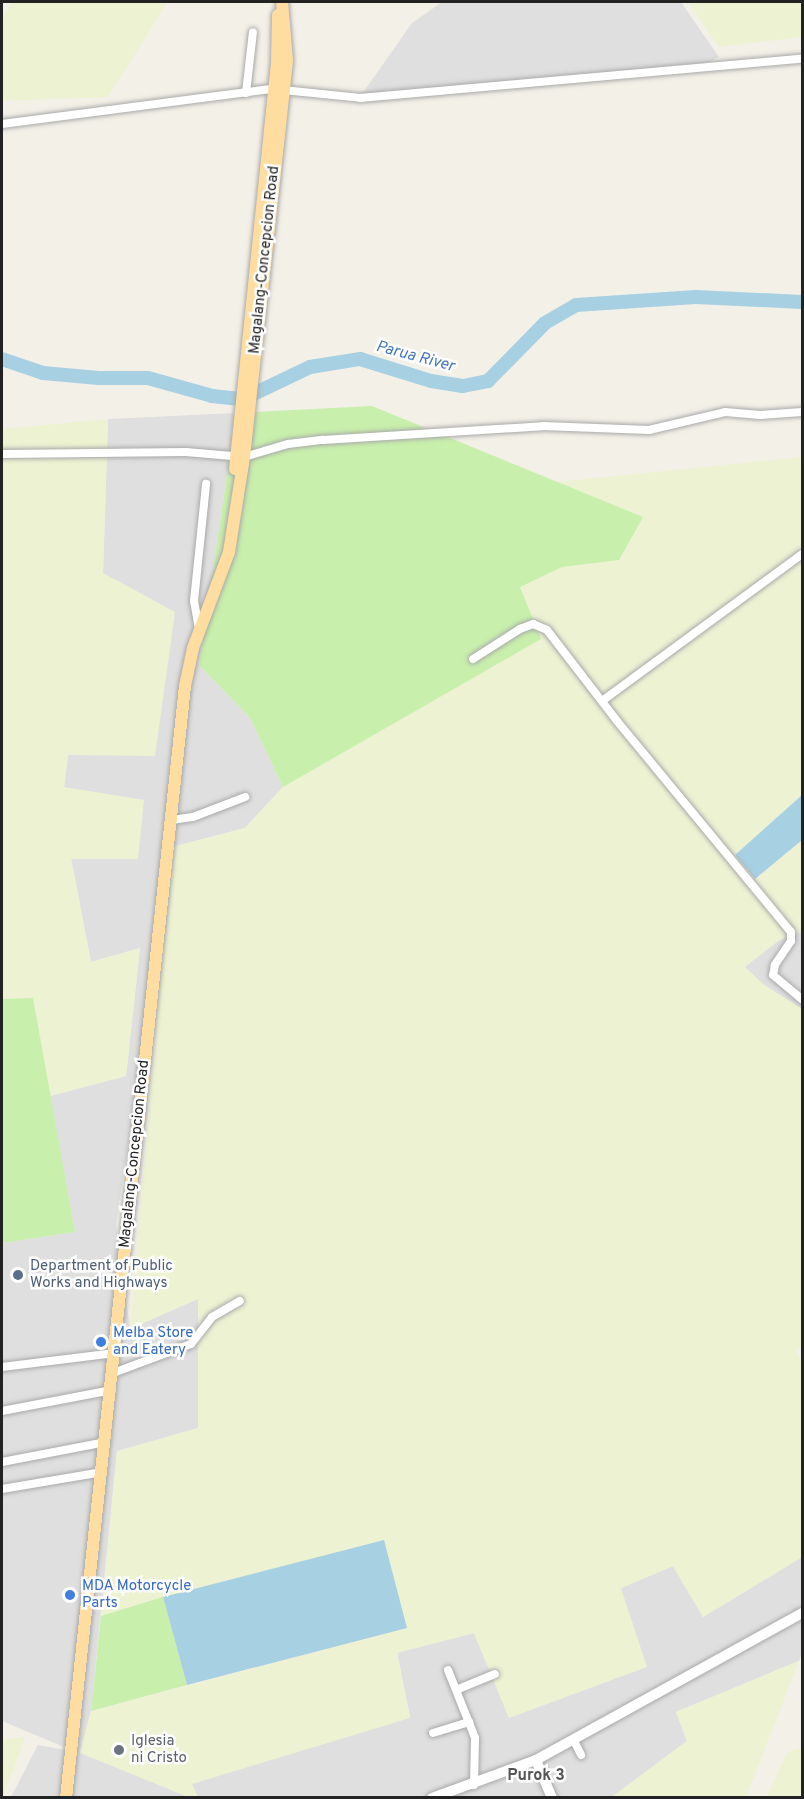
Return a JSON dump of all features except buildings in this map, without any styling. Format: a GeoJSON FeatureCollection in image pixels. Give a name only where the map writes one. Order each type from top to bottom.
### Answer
{"type":"FeatureCollection","features":[{"type":"Feature","properties":{"kind":"main road","name":"Magalang-Concepcion Road"},"geometry":{"type":"LineString","coordinates":[[276,2],[278,93]]}},
{"type":"Feature","properties":{"kind":"main road","name":"Magalang-Concepcion Road"},"geometry":{"type":"LineString","coordinates":[[66,1797],[112,1390],[185,686],[199,631],[230,552],[236,518],[239,454],[278,93],[288,45],[282,2]]}},
{"type":"Feature","properties":{"kind":"street"},"geometry":{"type":"LineString","coordinates":[[246,93],[253,32]]}},
{"type":"Feature","properties":{"kind":"street"},"geometry":{"type":"LineString","coordinates":[[2,124],[246,93],[361,98],[802,59]]}},
{"type":"Feature","properties":{"kind":"street"},"geometry":{"type":"LineString","coordinates":[[2,454],[186,452],[239,454],[288,444],[323,440],[543,426],[649,430],[718,412],[802,412]]}},
{"type":"Feature","properties":{"kind":"street"},"geometry":{"type":"LineString","coordinates":[[199,631],[194,601],[206,484]]}},
{"type":"Feature","properties":{"kind":"street"},"geometry":{"type":"LineString","coordinates":[[602,701],[802,554]]}},
{"type":"Feature","properties":{"kind":"street"},"geometry":{"type":"LineString","coordinates":[[473,659],[520,629],[540,625],[790,932],[791,942],[775,965],[773,975],[802,999]]}},
{"type":"Feature","properties":{"kind":"street"},"geometry":{"type":"LineString","coordinates":[[171,820],[193,818],[245,798]]}},
{"type":"Feature","properties":{"kind":"street"},"geometry":{"type":"LineString","coordinates":[[113,1373],[191,1344],[212,1317],[240,1301]]}},
{"type":"Feature","properties":{"kind":"street"},"geometry":{"type":"LineString","coordinates":[[2,1367],[115,1353]]}},
{"type":"Feature","properties":{"kind":"street"},"geometry":{"type":"LineString","coordinates":[[2,1411],[112,1390]]}},
{"type":"Feature","properties":{"kind":"street"},"geometry":{"type":"LineString","coordinates":[[2,1462],[106,1442]]}},
{"type":"Feature","properties":{"kind":"street"},"geometry":{"type":"LineString","coordinates":[[2,1489],[103,1472]]}},
{"type":"Feature","properties":{"kind":"street"},"geometry":{"type":"LineString","coordinates":[[432,1797],[474,1785],[536,1760],[802,1613]]}},
{"type":"Feature","properties":{"kind":"street"},"geometry":{"type":"LineString","coordinates":[[448,1670],[475,1738],[474,1785]]}},
{"type":"Feature","properties":{"kind":"street"},"geometry":{"type":"LineString","coordinates":[[456,1690],[495,1674]]}},
{"type":"Feature","properties":{"kind":"street"},"geometry":{"type":"LineString","coordinates":[[433,1733],[469,1722]]}},
{"type":"Feature","properties":{"kind":"street"},"geometry":{"type":"LineString","coordinates":[[573,1739],[581,1755]]}},
{"type":"Feature","properties":{"kind":"street"},"geometry":{"type":"LineString","coordinates":[[536,1760],[552,1797]]}},
{"type":"Feature","properties":{"kind":"shaded area"},"geometry":{"type":"Polygon","coordinates":[[[442,2],[681,2],[719,57],[702,65],[362,94],[412,23],[442,2]]]}},
{"type":"Feature","properties":{"kind":"shaded area"},"geometry":{"type":"Polygon","coordinates":[[[236,413],[199,665],[250,718],[283,787],[245,828],[172,847],[116,1225],[130,1328],[198,1299],[198,1428],[117,1452],[91,1711],[80,1753],[410,1717],[397,1652],[474,1633],[509,1717],[621,1588],[673,1566],[703,1617],[802,1557],[802,1653],[799,1661],[676,1712],[687,1741],[612,1797],[11,1797],[38,1745],[76,1752],[2,1721],[2,1243],[75,1232],[50,1096],[126,1076],[140,948],[91,962],[71,858],[64,788],[68,755],[154,755],[103,573],[108,419],[236,413]]]}},
{"type":"Feature","properties":{"kind":"shaded area"},"geometry":{"type":"Polygon","coordinates":[[[799,932],[802,934],[802,1009],[764,985],[744,967],[778,941],[799,932]]]}},
{"type":"Feature","properties":{"kind":"green space"},"geometry":{"type":"Polygon","coordinates":[[[11,2],[168,2],[108,97],[2,101],[2,20],[11,2]]]}},
{"type":"Feature","properties":{"kind":"green space"},"geometry":{"type":"Polygon","coordinates":[[[688,2],[802,2],[802,37],[719,47],[688,2]]]}},
{"type":"Feature","properties":{"kind":"green space"},"geometry":{"type":"Polygon","coordinates":[[[372,406],[643,517],[619,560],[562,567],[520,587],[541,639],[283,787],[250,718],[199,665],[236,413],[372,406]]]}},
{"type":"Feature","properties":{"kind":"green space"},"geometry":{"type":"Polygon","coordinates":[[[108,419],[103,573],[175,612],[155,756],[68,755],[64,787],[144,800],[138,859],[71,859],[91,962],[140,948],[126,1076],[50,1096],[33,998],[2,999],[2,429],[108,419]]]}},
{"type":"Feature","properties":{"kind":"green space"},"geometry":{"type":"Polygon","coordinates":[[[802,457],[802,795],[735,855],[756,879],[802,840],[802,934],[799,932],[778,941],[745,967],[764,985],[802,1009],[802,1347],[796,1350],[802,1364],[802,1557],[703,1617],[673,1566],[621,1588],[647,1667],[509,1718],[474,1633],[397,1653],[410,1718],[192,1784],[198,1797],[188,1797],[80,1753],[91,1711],[407,1628],[384,1540],[101,1616],[117,1451],[198,1428],[198,1299],[130,1329],[172,847],[245,828],[283,787],[541,638],[519,587],[562,567],[619,560],[642,517],[556,482],[802,457]]]}},
{"type":"Feature","properties":{"kind":"green space"},"geometry":{"type":"Polygon","coordinates":[[[33,998],[75,1232],[2,1243],[2,999],[33,998]]]}},
{"type":"Feature","properties":{"kind":"green space"},"geometry":{"type":"Polygon","coordinates":[[[163,1597],[187,1685],[91,1711],[101,1616],[163,1597]]]}},
{"type":"Feature","properties":{"kind":"green space"},"geometry":{"type":"Polygon","coordinates":[[[799,1661],[746,1797],[612,1797],[687,1741],[676,1712],[799,1661]]]}},
{"type":"Feature","properties":{"kind":"green space"},"geometry":{"type":"Polygon","coordinates":[[[25,1737],[3,1797],[2,1797],[2,1739],[25,1737]]]}},
{"type":"Feature","properties":{"kind":"green space"},"geometry":{"type":"Polygon","coordinates":[[[802,1748],[802,1797],[767,1797],[787,1752],[802,1748]]]}},
{"type":"Feature","properties":{"kind":"water"},"geometry":{"type":"Polygon","coordinates":[[[802,795],[802,840],[755,879],[735,855],[802,795]]]}},
{"type":"Feature","properties":{"kind":"water"},"geometry":{"type":"Polygon","coordinates":[[[384,1540],[407,1628],[187,1685],[163,1597],[384,1540]]]}},
{"type":"Feature","properties":{"kind":"waterway","name":"Parua River"},"geometry":{"type":"LineString","coordinates":[[2,359],[43,373],[99,378],[148,378],[212,396],[243,399],[310,367],[360,359],[431,381],[463,386],[488,381],[545,323],[576,305],[696,297],[802,302]]}},
{"type":"Feature","properties":{"kind":"place","name":"Department of Public Works and Highways"},"geometry":{"type":"Point","coordinates":[18,1275]}},
{"type":"Feature","properties":{"kind":"place","name":"Melba Store and Eatery"},"geometry":{"type":"Point","coordinates":[101,1342]}},
{"type":"Feature","properties":{"kind":"place","name":"MDA Motorcycle Parts"},"geometry":{"type":"Point","coordinates":[70,1595]}},
{"type":"Feature","properties":{"kind":"place","name":"Iglesia ni Cristo"},"geometry":{"type":"Point","coordinates":[119,1750]}},
{"type":"Feature","properties":{"kind":"district","name":"Purok 3"},"geometry":{"type":"Point","coordinates":[536,1776]}}]}
